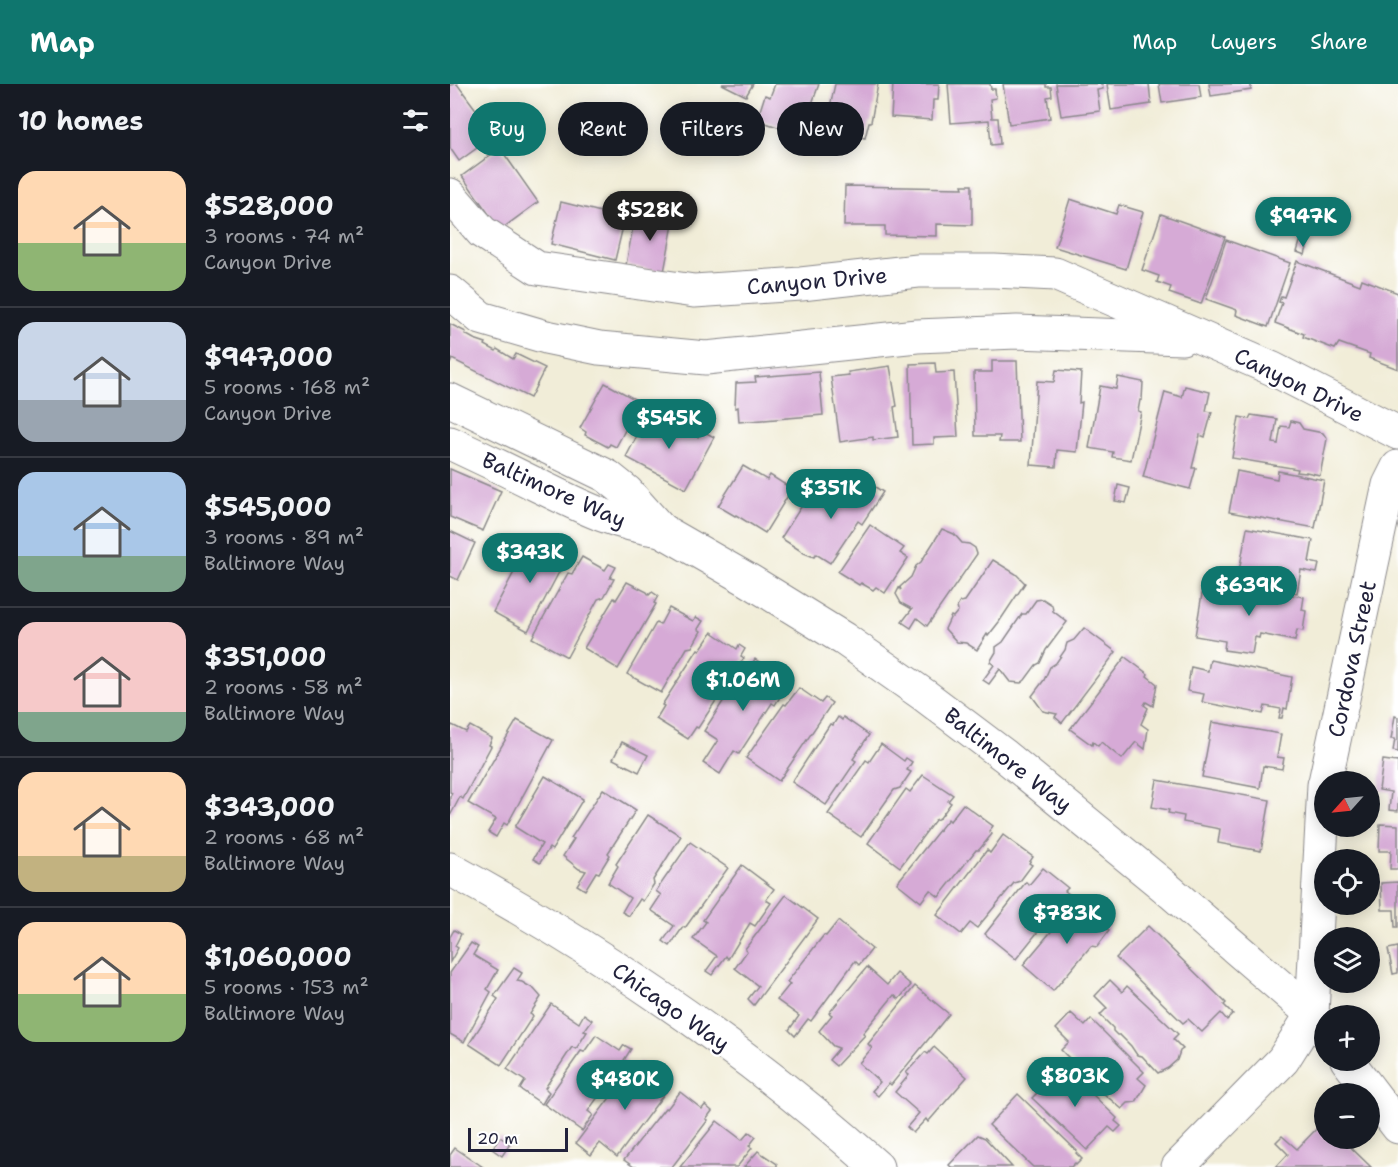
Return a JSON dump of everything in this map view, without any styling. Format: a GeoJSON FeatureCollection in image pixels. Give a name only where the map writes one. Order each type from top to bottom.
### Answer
{"type":"FeatureCollection","features":[{"type":"Feature","properties":{"kind":"street","name":"Canyon Drive"},"geometry":{"type":"LineString","coordinates":[[450,195],[482,232],[537,268],[694,291],[801,284],[918,272],[994,271],[1055,274],[1273,369],[1398,433]]}},
{"type":"Feature","properties":{"kind":"street","name":"Canyon Drive"},"geometry":{"type":"LineString","coordinates":[[450,292],[481,318],[546,337],[599,348],[706,358],[917,336],[1017,332],[1199,338]]}},
{"type":"Feature","properties":{"kind":"street","name":"Baltimore Way"},"geometry":{"type":"LineString","coordinates":[[450,400],[607,476],[627,492],[661,530],[835,633],[924,695],[1088,822],[1314,1019]]}},
{"type":"Feature","properties":{"kind":"street","name":"Baltimore Way"},"geometry":{"type":"LineString","coordinates":[[450,443],[614,521],[661,530]]}},
{"type":"Feature","properties":{"kind":"street","name":"Cordova Street"},"geometry":{"type":"LineString","coordinates":[[1328,771],[1389,485],[1398,467]]}},
{"type":"Feature","properties":{"kind":"street","name":"Cordova Street"},"geometry":{"type":"LineString","coordinates":[[1318,1005],[1323,837]]}},
{"type":"Feature","properties":{"kind":"street","name":"Chicago Way"},"geometry":{"type":"LineString","coordinates":[[450,869],[529,914],[670,1005],[805,1106],[877,1167]]}},
{"type":"Feature","properties":{"kind":"street","name":"Cordova Street"},"geometry":{"type":"LineString","coordinates":[[1178,1167],[1314,1026]]}},
{"type":"Feature","properties":{"kind":"street"},"geometry":{"type":"LineString","coordinates":[[1355,1071],[1398,1127]]}},
{"type":"Feature","properties":{"kind":"building"},"geometry":{"type":"Polygon","coordinates":[[[457,84],[470,102],[468,102],[468,154],[459,161],[450,148],[450,85],[457,84]]]}},
{"type":"Feature","properties":{"kind":"building"},"geometry":{"type":"Polygon","coordinates":[[[722,84],[753,84],[746,96],[722,84]]]}},
{"type":"Feature","properties":{"kind":"building"},"geometry":{"type":"Polygon","coordinates":[[[775,84],[819,84],[813,102],[777,102],[777,127],[765,123],[765,102],[763,102],[765,95],[770,97],[775,84]]]}},
{"type":"Feature","properties":{"kind":"building"},"geometry":{"type":"Polygon","coordinates":[[[835,84],[878,84],[871,122],[869,122],[865,138],[864,102],[831,102],[835,84]]]}},
{"type":"Feature","properties":{"kind":"building"},"geometry":{"type":"Polygon","coordinates":[[[893,84],[939,84],[938,100],[933,100],[932,120],[891,117],[893,84]]]}},
{"type":"Feature","properties":{"kind":"building"},"geometry":{"type":"Polygon","coordinates":[[[948,84],[990,84],[991,89],[995,89],[996,98],[990,99],[992,118],[998,118],[1000,144],[991,145],[989,120],[951,123],[948,84]]]}},
{"type":"Feature","properties":{"kind":"building"},"geometry":{"type":"Polygon","coordinates":[[[1003,84],[1046,84],[1046,87],[1051,87],[1052,96],[1047,97],[1050,118],[1009,124],[1003,84]]]}},
{"type":"Feature","properties":{"kind":"building"},"geometry":{"type":"Polygon","coordinates":[[[1056,84],[1102,84],[1103,89],[1097,90],[1100,111],[1061,116],[1056,84]]]}},
{"type":"Feature","properties":{"kind":"building"},"geometry":{"type":"Polygon","coordinates":[[[1107,84],[1149,84],[1151,104],[1111,110],[1107,84]]]}},
{"type":"Feature","properties":{"kind":"building"},"geometry":{"type":"Polygon","coordinates":[[[1159,84],[1199,84],[1201,97],[1162,103],[1159,84]]]}},
{"type":"Feature","properties":{"kind":"building"},"geometry":{"type":"Polygon","coordinates":[[[1209,84],[1251,84],[1251,90],[1211,96],[1209,84]]]}},
{"type":"Feature","properties":{"kind":"building"},"geometry":{"type":"Polygon","coordinates":[[[489,156],[506,156],[538,202],[500,230],[462,176],[489,156]]]}},
{"type":"Feature","properties":{"kind":"building"},"geometry":{"type":"Polygon","coordinates":[[[962,185],[972,185],[972,225],[937,224],[937,236],[885,235],[885,226],[844,226],[845,186],[963,188],[962,185]]]}},
{"type":"Feature","properties":{"kind":"building"},"geometry":{"type":"Polygon","coordinates":[[[1070,199],[1116,214],[1119,205],[1143,212],[1126,269],[1055,247],[1070,199]]]}},
{"type":"Feature","properties":{"kind":"building"},"geometry":{"type":"Polygon","coordinates":[[[561,202],[625,218],[615,260],[551,244],[561,202]]]}},
{"type":"Feature","properties":{"kind":"building"},"geometry":{"type":"Polygon","coordinates":[[[636,211],[674,219],[664,272],[626,265],[636,211]]]}},
{"type":"Feature","properties":{"kind":"building"},"geometry":{"type":"Polygon","coordinates":[[[1161,214],[1225,237],[1201,304],[1169,293],[1171,287],[1157,282],[1159,276],[1142,270],[1161,214]]]}},
{"type":"Feature","properties":{"kind":"building"},"geometry":{"type":"Polygon","coordinates":[[[1226,240],[1290,263],[1268,327],[1236,315],[1237,310],[1206,299],[1226,240]]]}},
{"type":"Feature","properties":{"kind":"building"},"geometry":{"type":"Polygon","coordinates":[[[1300,242],[1308,244],[1305,255],[1297,252],[1300,242]]]}},
{"type":"Feature","properties":{"kind":"building"},"geometry":{"type":"Polygon","coordinates":[[[1297,261],[1360,285],[1362,279],[1398,293],[1398,369],[1369,358],[1370,354],[1339,343],[1335,349],[1275,323],[1282,303],[1279,302],[1281,296],[1284,297],[1297,261]]]}},
{"type":"Feature","properties":{"kind":"building"},"geometry":{"type":"Polygon","coordinates":[[[450,324],[513,359],[516,354],[545,368],[530,398],[452,359],[450,364],[450,324]]]}},
{"type":"Feature","properties":{"kind":"building"},"geometry":{"type":"Polygon","coordinates":[[[992,361],[1017,361],[1020,442],[999,442],[1000,436],[975,436],[974,372],[992,372],[992,361]]]}},
{"type":"Feature","properties":{"kind":"building"},"geometry":{"type":"Polygon","coordinates":[[[935,363],[936,373],[954,372],[958,437],[934,438],[934,444],[912,445],[910,364],[935,363]]]}},
{"type":"Feature","properties":{"kind":"building"},"geometry":{"type":"Polygon","coordinates":[[[890,366],[897,406],[894,407],[898,437],[873,440],[873,437],[840,442],[831,377],[890,366]]]}},
{"type":"Feature","properties":{"kind":"building"},"geometry":{"type":"Polygon","coordinates":[[[1056,370],[1081,372],[1079,403],[1082,402],[1077,452],[1057,450],[1056,467],[1031,465],[1037,381],[1054,382],[1056,370]]]}},
{"type":"Feature","properties":{"kind":"building"},"geometry":{"type":"Polygon","coordinates":[[[819,372],[823,415],[739,422],[738,407],[735,408],[736,383],[756,382],[755,377],[819,372]]]}},
{"type":"Feature","properties":{"kind":"building"},"geometry":{"type":"Polygon","coordinates":[[[1118,377],[1143,382],[1142,400],[1140,400],[1138,411],[1141,412],[1131,460],[1112,457],[1113,452],[1089,448],[1100,386],[1116,389],[1118,377]]]}},
{"type":"Feature","properties":{"kind":"building"},"geometry":{"type":"Polygon","coordinates":[[[605,383],[640,402],[616,447],[610,444],[608,447],[585,435],[586,432],[580,428],[605,383]]]}},
{"type":"Feature","properties":{"kind":"building"},"geometry":{"type":"Polygon","coordinates":[[[1185,386],[1210,392],[1206,411],[1212,412],[1205,437],[1200,435],[1192,468],[1196,468],[1190,489],[1143,477],[1165,392],[1182,397],[1185,386]]]}},
{"type":"Feature","properties":{"kind":"building"},"geometry":{"type":"Polygon","coordinates":[[[650,411],[698,437],[701,430],[714,437],[686,489],[626,457],[650,411]]]}},
{"type":"Feature","properties":{"kind":"building"},"geometry":{"type":"Polygon","coordinates":[[[1251,415],[1277,419],[1273,443],[1278,444],[1281,426],[1289,427],[1291,421],[1299,423],[1303,429],[1323,433],[1327,439],[1320,475],[1232,458],[1239,417],[1249,419],[1251,415]]]}},
{"type":"Feature","properties":{"kind":"building"},"geometry":{"type":"Polygon","coordinates":[[[743,466],[767,480],[770,475],[792,489],[765,533],[718,506],[743,466]]]}},
{"type":"Feature","properties":{"kind":"building"},"geometry":{"type":"Polygon","coordinates":[[[450,469],[501,491],[483,531],[450,517],[450,469]]]}},
{"type":"Feature","properties":{"kind":"building"},"geometry":{"type":"Polygon","coordinates":[[[1237,471],[1277,479],[1278,471],[1324,480],[1315,528],[1229,512],[1237,471]]]}},
{"type":"Feature","properties":{"kind":"building"},"geometry":{"type":"Polygon","coordinates":[[[857,475],[883,492],[862,524],[858,521],[830,563],[816,554],[814,557],[804,553],[781,538],[812,490],[837,506],[857,475]]]}},
{"type":"Feature","properties":{"kind":"building"},"geometry":{"type":"Polygon","coordinates":[[[1118,485],[1130,488],[1126,503],[1115,501],[1118,485]]]}},
{"type":"Feature","properties":{"kind":"building"},"geometry":{"type":"Polygon","coordinates":[[[870,525],[904,548],[900,553],[908,558],[885,593],[876,587],[873,590],[861,583],[859,585],[838,572],[870,525]]]}},
{"type":"Feature","properties":{"kind":"building"},"geometry":{"type":"Polygon","coordinates":[[[1247,528],[1313,540],[1309,562],[1319,564],[1317,573],[1301,570],[1297,593],[1237,582],[1247,528]]]}},
{"type":"Feature","properties":{"kind":"building"},"geometry":{"type":"Polygon","coordinates":[[[942,529],[954,534],[962,543],[975,548],[977,554],[927,626],[917,618],[911,628],[902,622],[912,609],[901,603],[896,594],[911,577],[942,529]]]}},
{"type":"Feature","properties":{"kind":"building"},"geometry":{"type":"Polygon","coordinates":[[[450,531],[475,543],[458,580],[450,576],[450,531]]]}},
{"type":"Feature","properties":{"kind":"building"},"geometry":{"type":"Polygon","coordinates":[[[533,536],[568,555],[528,631],[493,612],[533,536]]]}},
{"type":"Feature","properties":{"kind":"building"},"geometry":{"type":"Polygon","coordinates":[[[582,557],[605,570],[609,564],[616,567],[610,578],[614,579],[604,597],[598,599],[567,657],[532,638],[568,573],[572,574],[582,557]]]}},
{"type":"Feature","properties":{"kind":"building"},"geometry":{"type":"Polygon","coordinates":[[[993,560],[1016,574],[1025,583],[977,650],[966,643],[957,642],[945,629],[951,616],[953,617],[958,611],[957,607],[960,602],[965,601],[993,560]]]}},
{"type":"Feature","properties":{"kind":"building"},"geometry":{"type":"Polygon","coordinates":[[[627,582],[649,595],[652,592],[658,596],[654,603],[656,604],[618,669],[584,648],[614,598],[616,600],[627,582]]]}},
{"type":"Feature","properties":{"kind":"building"},"geometry":{"type":"Polygon","coordinates":[[[1235,585],[1304,597],[1302,610],[1306,611],[1303,631],[1297,630],[1295,641],[1260,634],[1259,638],[1255,637],[1252,654],[1224,650],[1225,641],[1195,636],[1203,588],[1234,594],[1235,585]]]}},
{"type":"Feature","properties":{"kind":"building"},"geometry":{"type":"Polygon","coordinates":[[[1043,599],[1052,605],[1053,611],[1067,622],[1046,650],[1040,663],[1021,683],[1010,682],[1000,669],[989,684],[983,680],[994,665],[990,662],[996,652],[996,647],[1003,642],[1022,614],[1026,614],[1036,600],[1043,599]]]}},
{"type":"Feature","properties":{"kind":"building"},"geometry":{"type":"Polygon","coordinates":[[[669,608],[693,621],[696,617],[703,621],[698,629],[701,631],[692,647],[687,648],[661,693],[627,674],[656,623],[660,625],[669,608]]]}},
{"type":"Feature","properties":{"kind":"building"},"geometry":{"type":"Polygon","coordinates":[[[1084,628],[1116,652],[1062,723],[1055,717],[1057,714],[1043,711],[1032,696],[1050,667],[1056,663],[1065,650],[1067,643],[1074,640],[1084,628]]]}},
{"type":"Feature","properties":{"kind":"building"},"geometry":{"type":"Polygon","coordinates":[[[712,632],[737,649],[739,645],[745,649],[741,656],[744,658],[698,728],[696,727],[688,739],[656,719],[664,706],[662,705],[698,649],[700,650],[712,632]]]}},
{"type":"Feature","properties":{"kind":"building"},"geometry":{"type":"Polygon","coordinates":[[[1125,657],[1148,674],[1147,676],[1157,684],[1153,706],[1146,702],[1144,705],[1148,708],[1141,724],[1148,729],[1145,749],[1136,742],[1122,759],[1101,742],[1098,746],[1093,742],[1092,745],[1070,729],[1125,657]]]}},
{"type":"Feature","properties":{"kind":"building"},"geometry":{"type":"Polygon","coordinates":[[[755,659],[780,676],[781,673],[788,677],[783,684],[787,686],[775,705],[772,703],[739,754],[734,751],[720,774],[703,763],[718,740],[704,731],[740,675],[743,677],[755,659]]]}},
{"type":"Feature","properties":{"kind":"building"},"geometry":{"type":"Polygon","coordinates":[[[1210,660],[1292,677],[1287,709],[1284,708],[1282,718],[1279,718],[1281,709],[1265,706],[1263,714],[1202,702],[1204,694],[1187,691],[1191,667],[1208,671],[1210,660]]]}},
{"type":"Feature","properties":{"kind":"building"},"geometry":{"type":"Polygon","coordinates":[[[799,688],[821,703],[825,698],[832,703],[779,781],[746,758],[784,704],[786,705],[799,688]]]}},
{"type":"Feature","properties":{"kind":"building"},"geometry":{"type":"Polygon","coordinates":[[[1395,716],[1398,717],[1398,752],[1393,751],[1395,739],[1391,739],[1395,716]]]}},
{"type":"Feature","properties":{"kind":"building"},"geometry":{"type":"Polygon","coordinates":[[[838,717],[842,720],[843,717],[869,735],[853,759],[856,761],[826,805],[792,782],[830,724],[833,725],[838,717]]]}},
{"type":"Feature","properties":{"kind":"building"},"geometry":{"type":"Polygon","coordinates":[[[517,720],[553,740],[507,825],[504,823],[496,837],[488,832],[496,819],[468,803],[517,720]]]}},
{"type":"Feature","properties":{"kind":"building"},"geometry":{"type":"Polygon","coordinates":[[[1212,722],[1281,734],[1277,757],[1284,758],[1282,769],[1263,766],[1260,788],[1202,777],[1212,722]]]}},
{"type":"Feature","properties":{"kind":"building"},"geometry":{"type":"Polygon","coordinates":[[[452,725],[466,732],[470,726],[492,738],[489,745],[491,746],[463,799],[460,797],[450,816],[452,793],[450,792],[450,729],[452,725]]]}},
{"type":"Feature","properties":{"kind":"building"},"geometry":{"type":"Polygon","coordinates":[[[622,742],[648,755],[639,772],[613,759],[622,742]]]}},
{"type":"Feature","properties":{"kind":"building"},"geometry":{"type":"Polygon","coordinates":[[[881,744],[904,761],[906,758],[912,762],[907,770],[911,772],[900,788],[894,790],[861,837],[828,814],[866,760],[869,762],[881,744]]]}},
{"type":"Feature","properties":{"kind":"building"},"geometry":{"type":"Polygon","coordinates":[[[1383,760],[1398,762],[1398,811],[1389,810],[1391,792],[1380,790],[1383,760]]]}},
{"type":"Feature","properties":{"kind":"building"},"geometry":{"type":"Polygon","coordinates":[[[923,775],[953,795],[948,801],[951,803],[940,818],[935,820],[900,867],[868,843],[906,789],[910,792],[923,775]]]}},
{"type":"Feature","properties":{"kind":"building"},"geometry":{"type":"Polygon","coordinates":[[[545,776],[583,799],[552,850],[549,848],[540,863],[533,859],[542,844],[515,827],[545,776]]]}},
{"type":"Feature","properties":{"kind":"building"},"geometry":{"type":"Polygon","coordinates":[[[1157,780],[1270,800],[1261,851],[1218,843],[1220,829],[1183,822],[1184,816],[1152,807],[1157,780]]]}},
{"type":"Feature","properties":{"kind":"building"},"geometry":{"type":"Polygon","coordinates":[[[603,789],[636,810],[608,853],[610,855],[599,873],[596,872],[585,890],[577,885],[586,871],[579,869],[563,856],[574,839],[571,838],[603,789]]]}},
{"type":"Feature","properties":{"kind":"building"},"geometry":{"type":"Polygon","coordinates":[[[963,804],[993,826],[989,831],[992,834],[979,850],[976,850],[939,897],[930,890],[921,902],[897,883],[948,819],[950,821],[963,804]]]}},
{"type":"Feature","properties":{"kind":"building"},"geometry":{"type":"Polygon","coordinates":[[[648,815],[681,836],[653,880],[654,884],[643,901],[640,899],[629,916],[622,912],[630,898],[608,883],[618,866],[616,864],[648,815]]]}},
{"type":"Feature","properties":{"kind":"building"},"geometry":{"type":"Polygon","coordinates":[[[1380,824],[1398,825],[1398,869],[1390,869],[1391,851],[1380,851],[1380,824]]]}},
{"type":"Feature","properties":{"kind":"building"},"geometry":{"type":"Polygon","coordinates":[[[1003,835],[1033,857],[1029,863],[1032,865],[977,928],[970,923],[961,934],[937,915],[987,850],[990,853],[1003,835]]]}},
{"type":"Feature","properties":{"kind":"building"},"geometry":{"type":"Polygon","coordinates":[[[690,842],[728,868],[670,946],[663,941],[674,926],[651,910],[661,895],[656,891],[690,842]]]}},
{"type":"Feature","properties":{"kind":"building"},"geometry":{"type":"Polygon","coordinates":[[[742,865],[774,889],[766,900],[771,903],[755,926],[750,923],[728,959],[726,956],[712,975],[706,971],[717,956],[693,939],[706,922],[703,920],[742,865]]]}},
{"type":"Feature","properties":{"kind":"building"},"geometry":{"type":"Polygon","coordinates":[[[1043,868],[1068,888],[1065,891],[1069,894],[1067,896],[1070,899],[1059,913],[1053,913],[1016,959],[985,934],[1026,882],[1029,885],[1043,868]]]}},
{"type":"Feature","properties":{"kind":"building"},"geometry":{"type":"Polygon","coordinates":[[[1398,882],[1398,927],[1395,927],[1394,910],[1382,910],[1381,883],[1398,882]]]}},
{"type":"Feature","properties":{"kind":"building"},"geometry":{"type":"Polygon","coordinates":[[[786,895],[818,919],[754,1005],[748,999],[758,986],[735,968],[747,951],[745,949],[786,895]]]}},
{"type":"Feature","properties":{"kind":"building"},"geometry":{"type":"Polygon","coordinates":[[[1082,900],[1110,924],[1107,928],[1109,931],[1097,947],[1091,946],[1053,991],[1023,965],[1065,915],[1068,917],[1082,900]]]}},
{"type":"Feature","properties":{"kind":"building"},"geometry":{"type":"Polygon","coordinates":[[[838,921],[872,949],[859,965],[855,961],[811,1021],[808,1019],[795,1036],[789,1030],[799,1016],[777,1000],[790,984],[787,982],[838,921]]]}},
{"type":"Feature","properties":{"kind":"building"},"geometry":{"type":"Polygon","coordinates":[[[1148,926],[1226,1003],[1224,1005],[1233,1014],[1227,1020],[1221,1013],[1202,1032],[1188,1019],[1183,1023],[1116,958],[1148,926]]]}},
{"type":"Feature","properties":{"kind":"building"},"geometry":{"type":"Polygon","coordinates":[[[454,930],[461,934],[455,946],[458,948],[450,962],[450,937],[454,930]]]}},
{"type":"Feature","properties":{"kind":"building"},"geometry":{"type":"Polygon","coordinates":[[[471,943],[478,947],[473,955],[498,970],[487,989],[491,992],[464,1042],[450,1034],[450,973],[471,943]]]}},
{"type":"Feature","properties":{"kind":"building"},"geometry":{"type":"Polygon","coordinates":[[[1398,947],[1398,973],[1393,974],[1388,949],[1398,947]]]}},
{"type":"Feature","properties":{"kind":"building"},"geometry":{"type":"Polygon","coordinates":[[[867,967],[887,985],[897,973],[911,985],[899,999],[894,995],[863,1033],[865,1035],[836,1066],[829,1060],[839,1048],[833,1046],[819,1031],[832,1015],[829,1013],[867,967]]]}},
{"type":"Feature","properties":{"kind":"building"},"geometry":{"type":"Polygon","coordinates":[[[514,968],[522,973],[517,981],[534,989],[541,997],[530,1014],[533,1016],[501,1065],[469,1044],[498,999],[494,996],[514,968]]]}},
{"type":"Feature","properties":{"kind":"building"},"geometry":{"type":"Polygon","coordinates":[[[1110,980],[1122,992],[1127,986],[1178,1034],[1173,1039],[1183,1049],[1177,1060],[1168,1068],[1158,1073],[1142,1056],[1137,1055],[1120,1035],[1113,1031],[1113,1028],[1100,1015],[1107,1008],[1095,996],[1110,980]]]}},
{"type":"Feature","properties":{"kind":"building"},"geometry":{"type":"Polygon","coordinates":[[[915,986],[949,1014],[891,1085],[889,1083],[878,1096],[872,1091],[880,1082],[859,1063],[872,1048],[868,1044],[915,986]]]}},
{"type":"Feature","properties":{"kind":"building"},"geometry":{"type":"Polygon","coordinates":[[[551,1004],[579,1023],[584,1014],[592,1020],[576,1049],[572,1047],[545,1088],[549,1092],[542,1104],[520,1089],[525,1081],[507,1069],[551,1004]]]}},
{"type":"Feature","properties":{"kind":"building"},"geometry":{"type":"Polygon","coordinates":[[[1071,1013],[1085,1026],[1091,1019],[1144,1072],[1138,1078],[1146,1085],[1136,1102],[1128,1103],[1122,1109],[1097,1088],[1084,1071],[1079,1071],[1061,1050],[1069,1042],[1056,1029],[1071,1013]]]}},
{"type":"Feature","properties":{"kind":"building"},"geometry":{"type":"Polygon","coordinates":[[[596,1035],[620,1051],[624,1045],[631,1049],[624,1060],[627,1062],[616,1078],[613,1076],[588,1111],[593,1115],[582,1131],[544,1104],[581,1051],[584,1052],[596,1035]]]}},
{"type":"Feature","properties":{"kind":"building"},"geometry":{"type":"Polygon","coordinates":[[[934,1047],[967,1077],[928,1122],[926,1119],[913,1133],[907,1127],[919,1113],[895,1092],[909,1075],[906,1073],[925,1052],[928,1054],[934,1047]]]}},
{"type":"Feature","properties":{"kind":"building"},"geometry":{"type":"Polygon","coordinates":[[[640,1062],[663,1079],[665,1076],[671,1080],[665,1088],[667,1090],[617,1157],[600,1143],[591,1155],[576,1143],[624,1079],[626,1081],[640,1062]]]}},
{"type":"Feature","properties":{"kind":"building"},"geometry":{"type":"Polygon","coordinates":[[[1058,1063],[1117,1118],[1115,1121],[1121,1126],[1115,1132],[1109,1127],[1087,1150],[1032,1098],[1052,1078],[1048,1074],[1058,1063]]]}},
{"type":"Feature","properties":{"kind":"building"},"geometry":{"type":"Polygon","coordinates":[[[680,1092],[702,1109],[705,1105],[712,1111],[706,1119],[708,1120],[672,1167],[634,1167],[624,1160],[665,1108],[667,1109],[680,1092]]]}},
{"type":"Feature","properties":{"kind":"building"},"geometry":{"type":"Polygon","coordinates":[[[1018,1094],[1077,1151],[1076,1153],[1082,1159],[1076,1165],[1075,1163],[1071,1167],[1033,1167],[989,1125],[1018,1094]]]}},
{"type":"Feature","properties":{"kind":"building"},"geometry":{"type":"Polygon","coordinates":[[[717,1121],[742,1140],[749,1132],[756,1137],[749,1146],[752,1148],[737,1167],[680,1167],[717,1121]]]}},
{"type":"Feature","properties":{"kind":"building"},"geometry":{"type":"Polygon","coordinates":[[[1314,1131],[1314,1149],[1352,1149],[1371,1167],[1276,1167],[1288,1154],[1276,1142],[1282,1136],[1297,1149],[1314,1131]]]}},
{"type":"Feature","properties":{"kind":"building"},"geometry":{"type":"Polygon","coordinates":[[[978,1135],[985,1138],[1012,1167],[951,1167],[949,1165],[978,1135]]]}},
{"type":"Feature","properties":{"kind":"building"},"geometry":{"type":"Polygon","coordinates":[[[500,1137],[510,1144],[502,1156],[492,1149],[500,1137]]]}},
{"type":"Feature","properties":{"kind":"building"},"geometry":{"type":"Polygon","coordinates":[[[455,1148],[483,1167],[450,1167],[450,1155],[455,1148]]]}},
{"type":"Feature","properties":{"kind":"building"},"geometry":{"type":"Polygon","coordinates":[[[758,1151],[777,1164],[777,1167],[744,1167],[758,1151]]]}}]}
